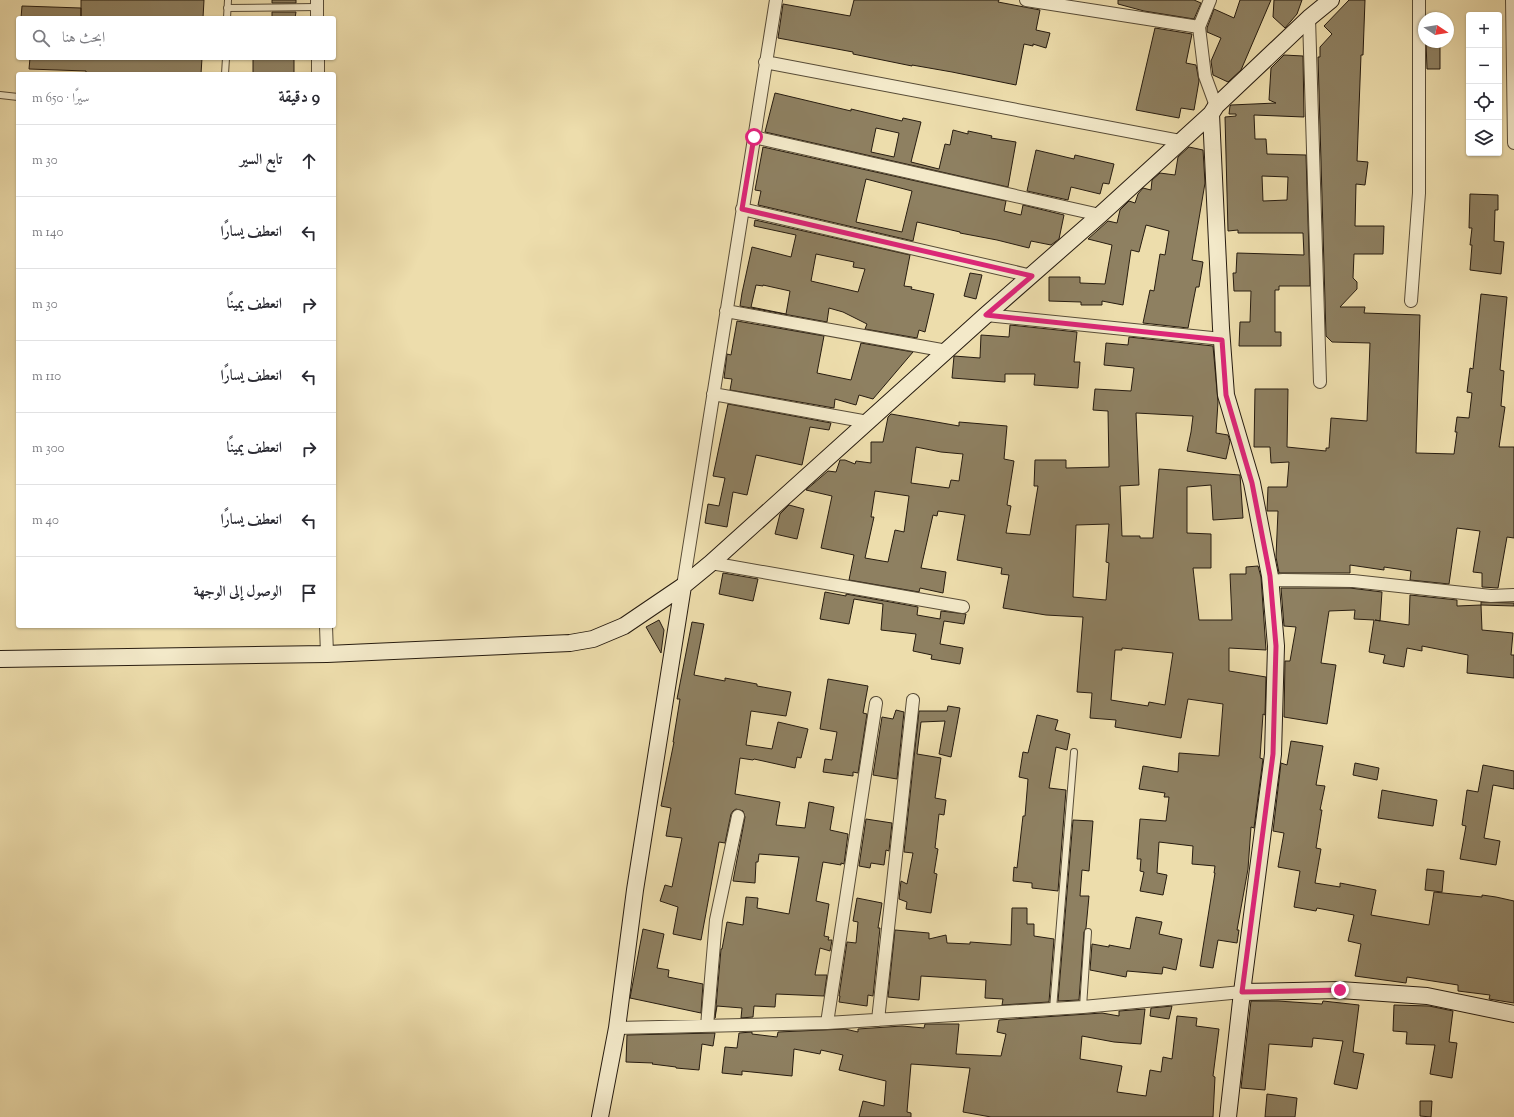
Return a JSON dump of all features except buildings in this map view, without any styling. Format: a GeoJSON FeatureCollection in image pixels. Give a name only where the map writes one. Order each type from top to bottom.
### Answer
{"type":"FeatureCollection","features":[{"type":"Feature","properties":{"kind":"street"},"geometry":{"type":"LineString","coordinates":[[600,1117],[616,1028],[635,890],[776,0]]}},
{"type":"Feature","properties":{"kind":"street"},"geometry":{"type":"LineString","coordinates":[[1026,0],[1199,27]]}},
{"type":"Feature","properties":{"kind":"street"},"geometry":{"type":"LineString","coordinates":[[1210,0],[1199,27],[1205,76],[1214,110],[1222,340],[1226,395],[1252,483],[1270,581],[1276,646],[1273,754],[1242,992],[1228,1117]]}},
{"type":"Feature","properties":{"kind":"street"},"geometry":{"type":"LineString","coordinates":[[0,659],[327,654],[570,643],[593,639],[624,626],[683,586],[710,563],[986,315],[1100,215],[1331,0]]}},
{"type":"Feature","properties":{"kind":"street"},"geometry":{"type":"LineString","coordinates":[[1411,301],[1419,193],[1419,0]]}},
{"type":"Feature","properties":{"kind":"street"},"geometry":{"type":"LineString","coordinates":[[1512,0],[1514,143]]}},
{"type":"Feature","properties":{"kind":"street"},"geometry":{"type":"LineString","coordinates":[[1310,18],[1320,382]]}},
{"type":"Feature","properties":{"kind":"street"},"geometry":{"type":"LineString","coordinates":[[318,60],[318,72]]}},
{"type":"Feature","properties":{"kind":"street"},"geometry":{"type":"LineString","coordinates":[[765,62],[1180,141]]}},
{"type":"Feature","properties":{"kind":"street"},"geometry":{"type":"LineString","coordinates":[[754,137],[1100,215]]}},
{"type":"Feature","properties":{"kind":"street"},"geometry":{"type":"LineString","coordinates":[[742,209],[1032,276]]}},
{"type":"Feature","properties":{"kind":"street"},"geometry":{"type":"LineString","coordinates":[[726,311],[947,351]]}},
{"type":"Feature","properties":{"kind":"street"},"geometry":{"type":"LineString","coordinates":[[986,315],[1222,340]]}},
{"type":"Feature","properties":{"kind":"street"},"geometry":{"type":"LineString","coordinates":[[713,394],[868,422]]}},
{"type":"Feature","properties":{"kind":"street"},"geometry":{"type":"LineString","coordinates":[[710,563],[963,607]]}},
{"type":"Feature","properties":{"kind":"street"},"geometry":{"type":"LineString","coordinates":[[1270,581],[1353,581],[1491,596],[1514,595]]}},
{"type":"Feature","properties":{"kind":"street"},"geometry":{"type":"LineString","coordinates":[[326,628],[327,654]]}},
{"type":"Feature","properties":{"kind":"street"},"geometry":{"type":"LineString","coordinates":[[878,1020],[913,700]]}},
{"type":"Feature","properties":{"kind":"street"},"geometry":{"type":"LineString","coordinates":[[827,1023],[876,703]]}},
{"type":"Feature","properties":{"kind":"street"},"geometry":{"type":"LineString","coordinates":[[707,1026],[716,920],[738,816]]}},
{"type":"Feature","properties":{"kind":"street"},"geometry":{"type":"LineString","coordinates":[[616,1028],[827,1023],[1083,1007],[1242,992],[1340,990],[1427,996],[1514,1014]]}},
{"type":"Feature","properties":{"kind":"lane"},"geometry":{"type":"LineString","coordinates":[[227,16],[228,0]]}},
{"type":"Feature","properties":{"kind":"lane"},"geometry":{"type":"LineString","coordinates":[[227,8],[317,8]]}},
{"type":"Feature","properties":{"kind":"lane"},"geometry":{"type":"LineString","coordinates":[[225,72],[226,60]]}},
{"type":"Feature","properties":{"kind":"lane"},"geometry":{"type":"LineString","coordinates":[[0,95],[16,97]]}},
{"type":"Feature","properties":{"kind":"lane"},"geometry":{"type":"LineString","coordinates":[[1053,1009],[1074,752]]}},
{"type":"Feature","properties":{"kind":"lane"},"geometry":{"type":"LineString","coordinates":[[1083,1007],[1088,932]]}},
{"type":"Feature","properties":{"kind":"route"},"geometry":{"type":"LineString","coordinates":[[754,137],[742,209],[1032,276],[986,315],[1222,340],[1226,395],[1252,483],[1270,576],[1276,646],[1273,754],[1242,992],[1340,990]]}}]}
